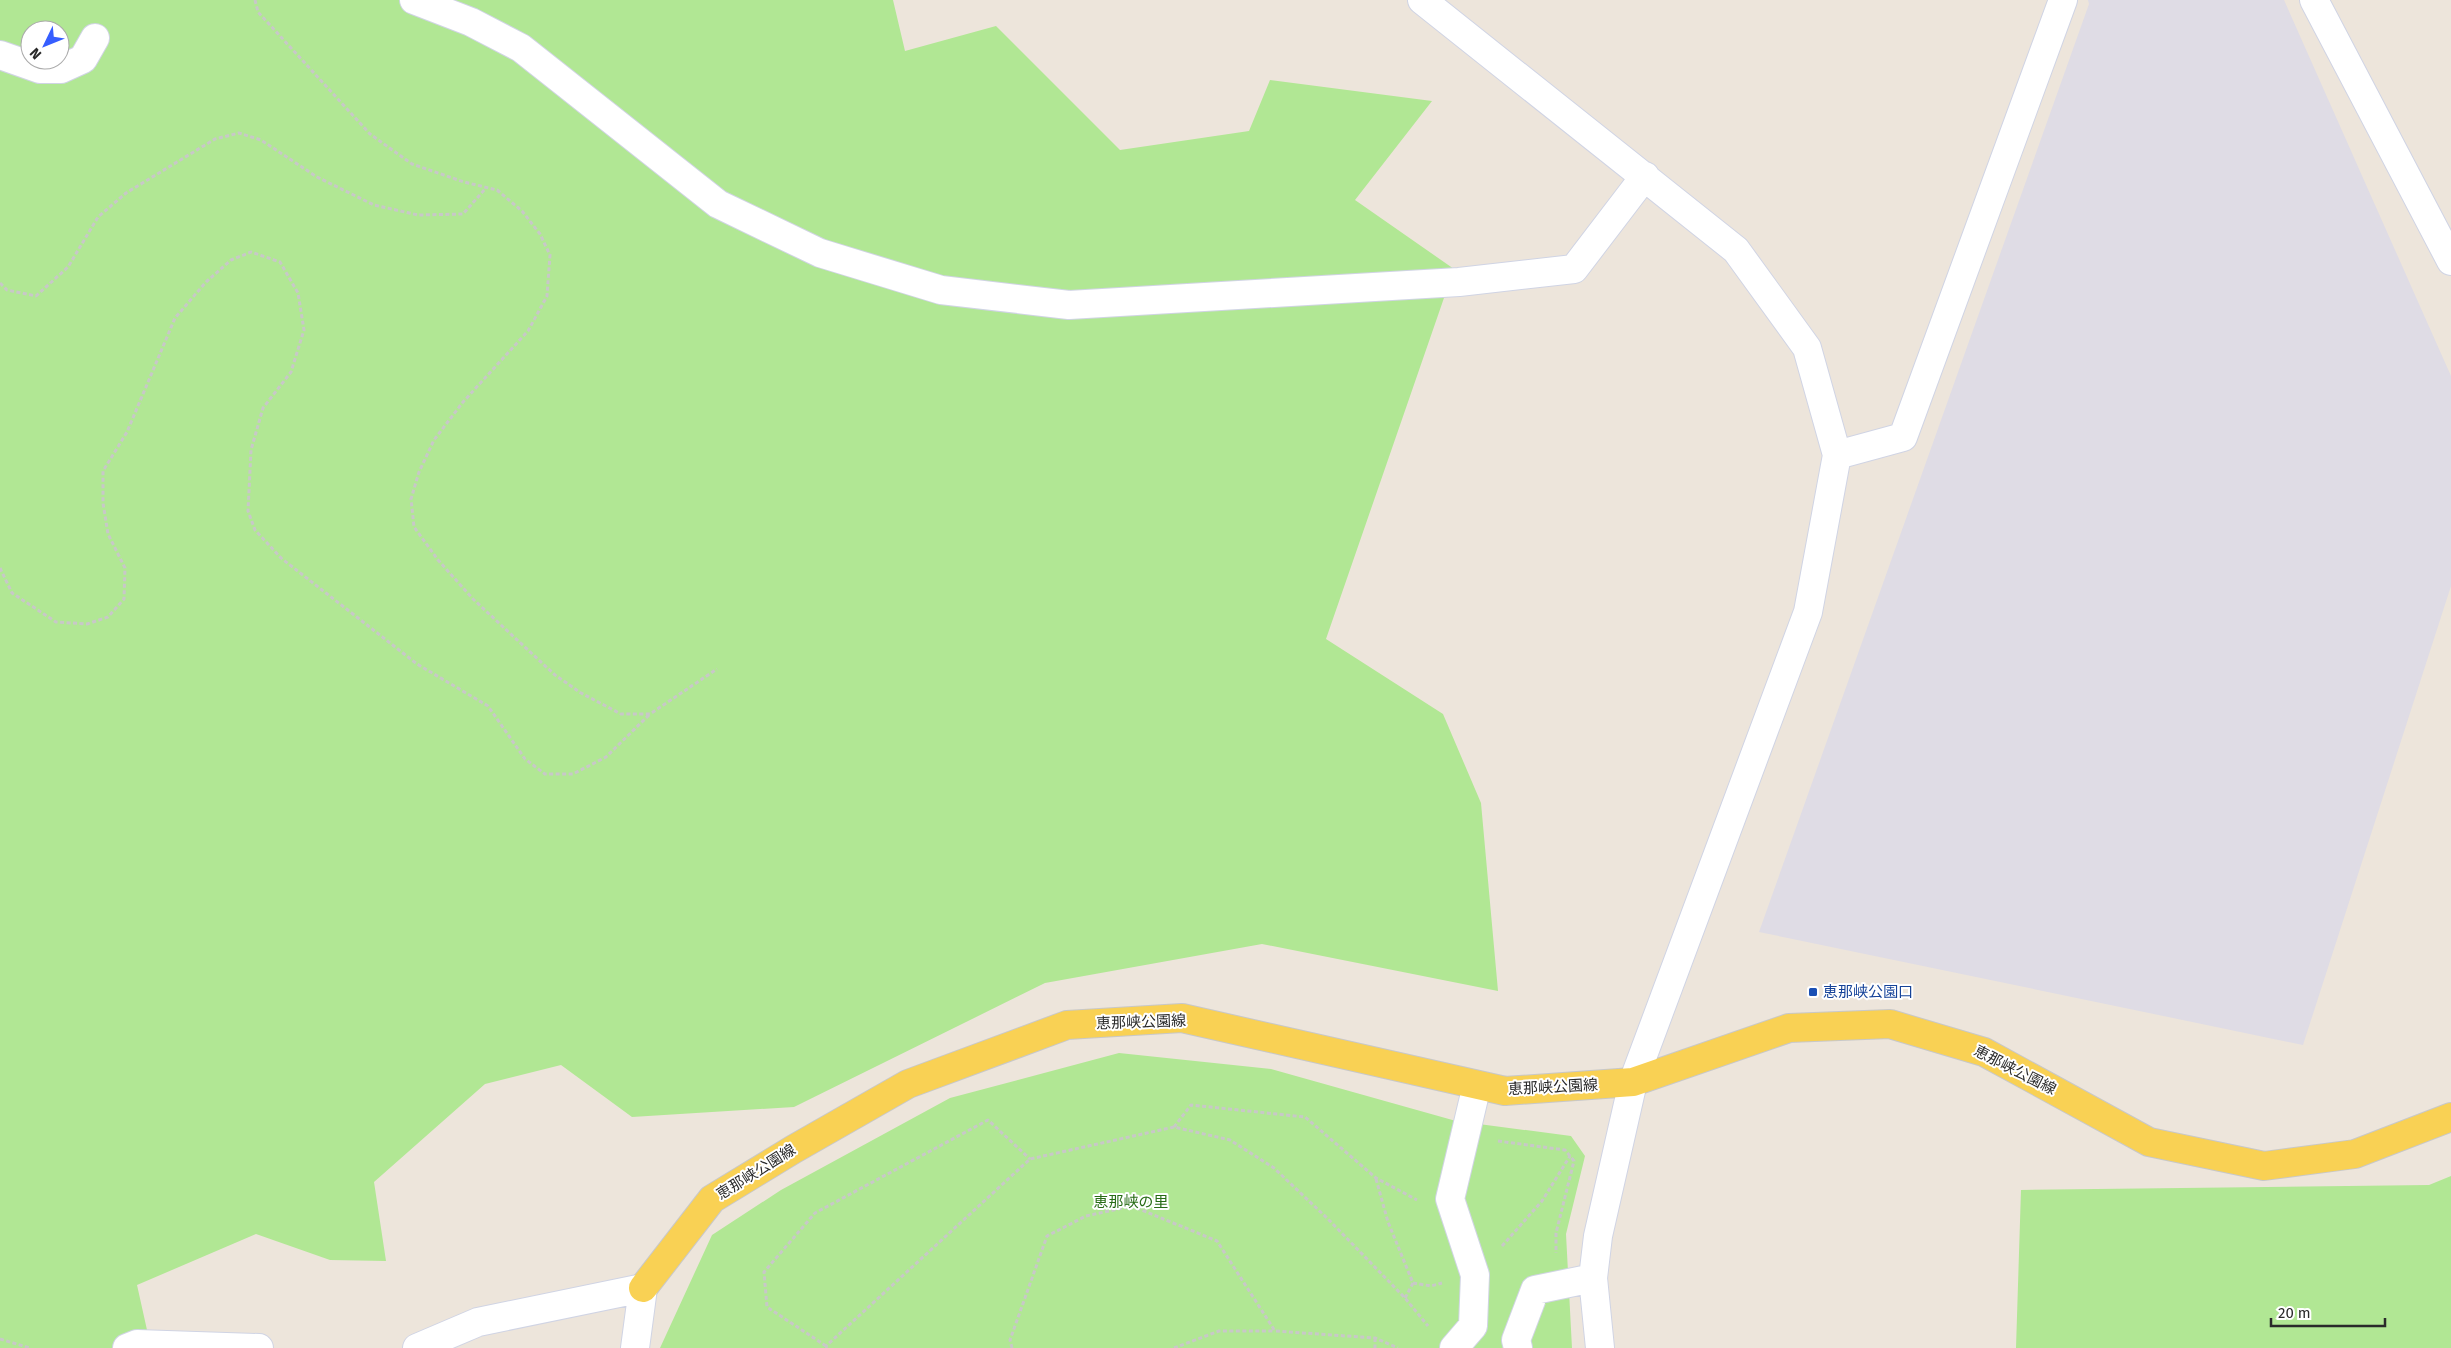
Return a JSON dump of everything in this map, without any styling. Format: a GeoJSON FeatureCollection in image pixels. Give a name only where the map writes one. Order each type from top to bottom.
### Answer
{"type":"FeatureCollection","features":[{"type":"Feature","properties":{"kind":"main road","name":"恵那峡公園線"},"geometry":{"type":"LineString","coordinates":[[643,1288],[712,1199],[794,1149],[908,1084],[1067,1025],[1182,1018],[1505,1091],[1633,1082],[1789,1028],[1890,1024],[1984,1052],[2149,1142],[2264,1166],[2355,1154],[2451,1117]]}},
{"type":"Feature","properties":{"kind":"street"},"geometry":{"type":"LineString","coordinates":[[414,0],[471,22],[522,48],[718,204],[820,253],[941,290],[1069,305],[1458,282],[1574,269],[1645,176]]}},
{"type":"Feature","properties":{"kind":"street"},"geometry":{"type":"LineString","coordinates":[[1422,0],[1736,250],[1806,348],[1836,455],[1808,612],[1633,1082],[1598,1236],[1594,1278],[1600,1348]]}},
{"type":"Feature","properties":{"kind":"street"},"geometry":{"type":"LineString","coordinates":[[1836,455],[1903,437],[2063,0]]}},
{"type":"Feature","properties":{"kind":"street"},"geometry":{"type":"LineString","coordinates":[[2314,0],[2451,261]]}},
{"type":"Feature","properties":{"kind":"street"},"geometry":{"type":"LineString","coordinates":[[0,55],[40,69],[61,70],[83,59],[95,38]]}},
{"type":"Feature","properties":{"kind":"street"},"geometry":{"type":"LineString","coordinates":[[1444,1341],[1473,1326],[1475,1275],[1450,1198],[1477,1085]]}},
{"type":"Feature","properties":{"kind":"street"},"geometry":{"type":"LineString","coordinates":[[1518,1348],[1516,1340],[1535,1290],[1594,1278]]}},
{"type":"Feature","properties":{"kind":"street"},"geometry":{"type":"LineString","coordinates":[[418,1348],[478,1322],[643,1288],[635,1348]]}},
{"type":"Feature","properties":{"kind":"street"},"geometry":{"type":"LineString","coordinates":[[127,1348],[137,1344],[259,1348]]}},
{"type":"Feature","properties":{"kind":"path"},"geometry":{"type":"LineString","coordinates":[[255,0],[258,12],[370,134],[412,164],[497,190],[522,211],[540,234],[550,255],[547,296],[528,331],[463,402],[434,440],[419,472],[411,499],[414,527],[438,560],[474,599],[555,675],[581,693],[621,714],[650,714]]}},
{"type":"Feature","properties":{"kind":"path"},"geometry":{"type":"LineString","coordinates":[[0,283],[7,290],[36,296],[68,267],[98,217],[126,193],[215,139],[239,133],[261,140],[317,177],[374,205],[418,216],[463,214],[486,188]]}},
{"type":"Feature","properties":{"kind":"path"},"geometry":{"type":"LineString","coordinates":[[0,568],[12,594],[56,622],[87,624],[108,617],[124,599],[125,568],[108,534],[103,503],[103,471],[127,432],[175,318],[206,282],[230,260],[252,252],[280,262],[298,293],[304,330],[291,372],[263,408],[251,450],[248,511],[255,530],[281,558],[417,664],[488,706],[525,760],[545,774],[573,774],[606,757],[650,714],[717,669]]}},
{"type":"Feature","properties":{"kind":"path"},"geometry":{"type":"LineString","coordinates":[[1174,1127],[1191,1105],[1305,1117],[1376,1178],[1422,1202],[1450,1198]]}},
{"type":"Feature","properties":{"kind":"path"},"geometry":{"type":"LineString","coordinates":[[1030,1160],[988,1120],[815,1213],[764,1272],[767,1307],[827,1347],[1030,1160],[1174,1127],[1230,1140],[1274,1168],[1328,1219],[1406,1298],[1444,1341]]}},
{"type":"Feature","properties":{"kind":"path"},"geometry":{"type":"LineString","coordinates":[[1465,1136],[1565,1150],[1574,1161],[1556,1233],[1555,1286]]}},
{"type":"Feature","properties":{"kind":"path"},"geometry":{"type":"LineString","coordinates":[[1413,1283],[1431,1286],[1475,1275],[1542,1201],[1570,1156]]}},
{"type":"Feature","properties":{"kind":"path"},"geometry":{"type":"LineString","coordinates":[[1376,1178],[1388,1222],[1413,1283],[1406,1298]]}},
{"type":"Feature","properties":{"kind":"path"},"geometry":{"type":"LineString","coordinates":[[1012,1348],[1010,1340],[1047,1236],[1086,1216],[1132,1206],[1217,1241],[1276,1331]]}},
{"type":"Feature","properties":{"kind":"path"},"geometry":{"type":"LineString","coordinates":[[1174,1348],[1219,1331],[1276,1331],[1375,1338],[1398,1348]]}},
{"type":"Feature","properties":{"kind":"path"},"geometry":{"type":"LineString","coordinates":[[1375,1338],[1375,1348]]}},
{"type":"Feature","properties":{"kind":"path"},"geometry":{"type":"LineString","coordinates":[[0,1339],[30,1348]]}},
{"type":"Feature","properties":{"kind":"shaded area"},"geometry":{"type":"Polygon","coordinates":[[[2088,0],[2284,0],[2451,376],[2451,586],[2303,1045],[1759,932],[2089,4],[2088,0]]]}},
{"type":"Feature","properties":{"kind":"green space"},"geometry":{"type":"Polygon","coordinates":[[[0,0],[893,0],[905,51],[996,26],[1120,150],[1249,131],[1270,80],[1432,101],[1355,200],[1454,269],[1326,639],[1443,714],[1481,803],[1498,991],[1262,944],[1045,983],[794,1107],[632,1117],[561,1065],[485,1084],[374,1182],[386,1261],[330,1260],[256,1234],[137,1285],[151,1348],[0,1348],[0,0]]]}},
{"type":"Feature","properties":{"kind":"green space","name":"恵那峡の里"},"geometry":{"type":"Polygon","coordinates":[[[1119,1053],[1271,1069],[1456,1121],[1571,1136],[1585,1156],[1566,1234],[1572,1348],[660,1348],[712,1235],[781,1190],[950,1098],[1119,1053]]]}},
{"type":"Feature","properties":{"kind":"green space"},"geometry":{"type":"Polygon","coordinates":[[[2451,1176],[2451,1348],[2016,1348],[2021,1190],[2429,1185],[2451,1176]]]}},
{"type":"Feature","properties":{"kind":"place","name":"恵那峡公園口"},"geometry":{"type":"Point","coordinates":[1813,992]}}]}
